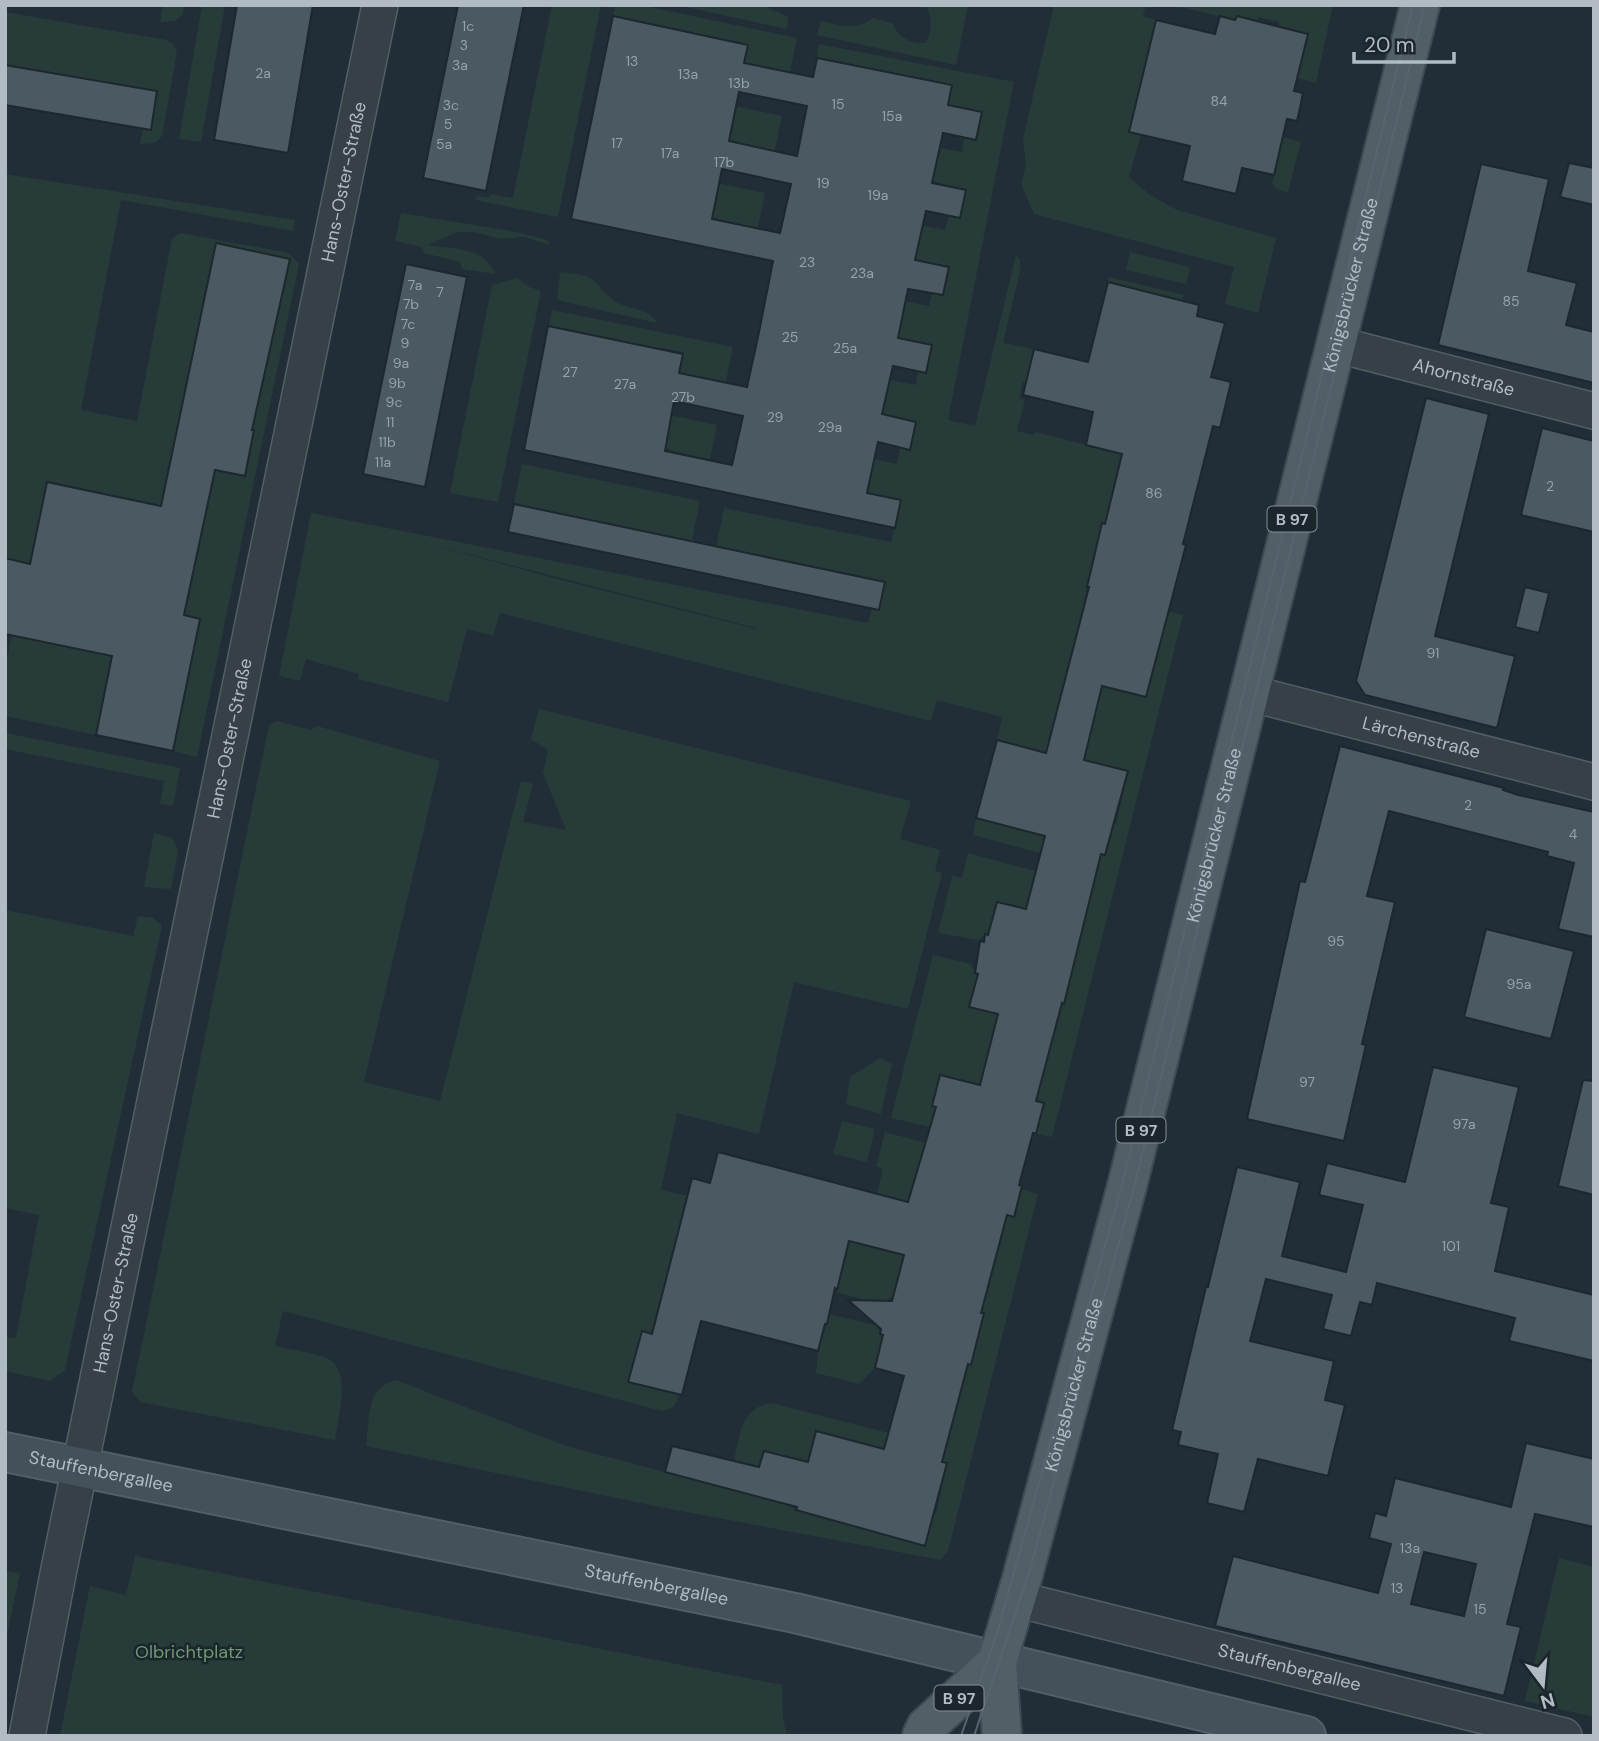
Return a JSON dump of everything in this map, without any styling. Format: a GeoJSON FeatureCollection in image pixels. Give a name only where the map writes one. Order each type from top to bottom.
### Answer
{"type":"FeatureCollection","features":[{"type":"Feature","properties":{"kind":"main road","name":"Königsbrücker Straße"},"geometry":{"type":"LineString","coordinates":[[1002,1736],[997,1662],[1127,1186],[1420,5]]}},
{"type":"Feature","properties":{"kind":"main road","name":"Stauffenbergallee"},"geometry":{"type":"LineString","coordinates":[[5,1452],[796,1613],[1306,1736]]}},
{"type":"Feature","properties":{"kind":"main road","name":"B 97"},"geometry":{"type":"LineString","coordinates":[[922,1736],[926,1727],[997,1662]]}},
{"type":"Feature","properties":{"kind":"street","name":"Hans-Oster-Straße"},"geometry":{"type":"LineString","coordinates":[[81,1469],[380,5]]}},
{"type":"Feature","properties":{"kind":"street","name":"Ahornstraße"},"geometry":{"type":"LineString","coordinates":[[1335,344],[1594,411]]}},
{"type":"Feature","properties":{"kind":"street","name":"Lärchenstraße"},"geometry":{"type":"LineString","coordinates":[[1249,693],[1594,782]]}},
{"type":"Feature","properties":{"kind":"street"},"geometry":{"type":"LineString","coordinates":[[27,1736],[81,1469]]}},
{"type":"Feature","properties":{"kind":"street","name":"Stauffenbergallee"},"geometry":{"type":"LineString","coordinates":[[1016,1599],[1564,1736]]}},
{"type":"Feature","properties":{"kind":"green space"},"geometry":{"type":"Polygon","coordinates":[[[184,5],[183,14],[175,21],[160,22],[163,6],[184,5]]]}},
{"type":"Feature","properties":{"kind":"green space"},"geometry":{"type":"Polygon","coordinates":[[[202,5],[225,5],[201,142],[179,139],[202,5]]]}},
{"type":"Feature","properties":{"kind":"green space"},"geometry":{"type":"Polygon","coordinates":[[[552,5],[601,5],[558,217],[476,200],[477,196],[489,198],[490,194],[513,198],[552,5]]]}},
{"type":"Feature","properties":{"kind":"green space"},"geometry":{"type":"Polygon","coordinates":[[[615,5],[639,5],[797,38],[784,101],[744,63],[748,44],[726,39],[722,59],[688,52],[692,33],[613,16],[615,5]]]}},
{"type":"Feature","properties":{"kind":"green space"},"geometry":{"type":"Polygon","coordinates":[[[677,5],[762,5],[788,17],[787,29],[677,5]]]}},
{"type":"Feature","properties":{"kind":"green space"},"geometry":{"type":"Polygon","coordinates":[[[925,5],[968,5],[956,65],[817,35],[821,21],[854,26],[872,18],[892,23],[901,36],[909,41],[925,43],[931,24],[925,5]]]}},
{"type":"Feature","properties":{"kind":"green space"},"geometry":{"type":"Polygon","coordinates":[[[1054,5],[1146,5],[1143,16],[1156,20],[1129,131],[1141,135],[1129,177],[1150,195],[1177,210],[1276,238],[1258,313],[1225,304],[1234,267],[1034,214],[1021,184],[1026,165],[1023,139],[1054,5]]]}},
{"type":"Feature","properties":{"kind":"green space"},"geometry":{"type":"Polygon","coordinates":[[[1172,5],[1333,5],[1316,83],[1297,78],[1308,35],[1279,27],[1279,22],[1259,17],[1257,21],[1237,16],[1235,20],[1172,5]]]}},
{"type":"Feature","properties":{"kind":"green space"},"geometry":{"type":"Polygon","coordinates":[[[5,12],[172,43],[177,52],[162,136],[155,143],[140,144],[143,128],[151,129],[157,91],[5,65],[5,12]]]}},
{"type":"Feature","properties":{"kind":"green space"},"geometry":{"type":"Polygon","coordinates":[[[819,44],[1014,82],[948,420],[975,426],[1016,255],[1020,260],[1020,271],[1003,343],[1034,349],[1026,383],[1023,382],[1019,398],[1025,400],[1017,431],[1033,435],[1035,432],[1122,454],[1105,524],[1102,524],[1066,679],[1102,686],[1167,611],[1183,615],[1052,1137],[1036,1134],[1044,1103],[1036,1101],[1062,1003],[1064,1004],[1101,854],[1106,854],[1116,824],[1128,772],[1084,760],[1090,733],[1070,759],[997,740],[1002,717],[937,700],[931,721],[500,613],[493,636],[467,629],[448,702],[358,679],[359,674],[306,659],[300,681],[279,676],[311,513],[868,623],[872,609],[879,610],[885,582],[716,547],[724,508],[891,542],[901,500],[867,493],[871,473],[736,446],[739,432],[897,464],[900,447],[910,449],[916,422],[882,414],[886,395],[752,367],[753,353],[916,385],[918,371],[926,372],[932,345],[898,338],[902,318],[767,290],[769,275],[929,306],[932,293],[943,295],[949,268],[784,213],[787,199],[945,230],[949,216],[960,218],[965,190],[801,135],[804,123],[962,152],[964,138],[976,140],[948,105],[952,85],[930,80],[835,82],[839,62],[817,57],[819,44]],[[421,542],[565,581],[756,628],[421,542]]]}},
{"type":"Feature","properties":{"kind":"green space"},"geometry":{"type":"Polygon","coordinates":[[[601,78],[782,116],[769,178],[757,176],[763,148],[729,141],[733,121],[711,117],[601,78]]]}},
{"type":"Feature","properties":{"kind":"green space"},"geometry":{"type":"Polygon","coordinates":[[[1283,137],[1301,142],[1288,192],[1277,190],[1272,183],[1283,137]]]}},
{"type":"Feature","properties":{"kind":"green space"},"geometry":{"type":"Polygon","coordinates":[[[584,156],[765,193],[752,256],[740,254],[745,226],[703,214],[622,183],[580,172],[584,156]]]}},
{"type":"Feature","properties":{"kind":"green space"},"geometry":{"type":"Polygon","coordinates":[[[5,174],[295,220],[293,231],[121,200],[81,410],[137,421],[172,238],[181,233],[289,253],[299,264],[197,757],[173,751],[200,619],[184,615],[215,470],[245,476],[252,430],[290,259],[216,244],[207,289],[169,577],[23,565],[22,562],[5,560],[5,174]]]}},
{"type":"Feature","properties":{"kind":"green space"},"geometry":{"type":"Polygon","coordinates":[[[401,213],[516,232],[547,240],[550,245],[524,237],[501,239],[474,232],[457,232],[428,245],[475,254],[490,265],[495,274],[462,269],[460,262],[424,253],[422,247],[395,241],[401,213]]]}},
{"type":"Feature","properties":{"kind":"green space"},"geometry":{"type":"Polygon","coordinates":[[[1130,252],[1190,267],[1186,284],[1126,270],[1130,252]]]}},
{"type":"Feature","properties":{"kind":"green space"},"geometry":{"type":"Polygon","coordinates":[[[560,272],[588,277],[613,300],[643,311],[657,323],[557,300],[560,272]]]}},
{"type":"Feature","properties":{"kind":"green space"},"geometry":{"type":"Polygon","coordinates":[[[1109,277],[1184,295],[1182,300],[1108,282],[1109,277]]]}},
{"type":"Feature","properties":{"kind":"green space"},"geometry":{"type":"Polygon","coordinates":[[[517,278],[529,287],[541,291],[498,502],[450,493],[492,285],[517,278]]]}},
{"type":"Feature","properties":{"kind":"green space"},"geometry":{"type":"Polygon","coordinates":[[[552,310],[733,347],[720,410],[708,408],[714,380],[680,373],[684,352],[662,348],[658,368],[624,361],[627,342],[606,337],[602,357],[567,350],[571,330],[549,326],[552,310]]]}},
{"type":"Feature","properties":{"kind":"green space"},"geometry":{"type":"Polygon","coordinates":[[[536,387],[717,425],[704,488],[693,485],[698,457],[533,403],[536,387]]]}},
{"type":"Feature","properties":{"kind":"green space"},"geometry":{"type":"Polygon","coordinates":[[[522,464],[700,501],[686,569],[678,567],[683,539],[514,504],[522,464]]]}},
{"type":"Feature","properties":{"kind":"green space"},"geometry":{"type":"Polygon","coordinates":[[[12,635],[112,656],[96,735],[5,716],[5,667],[12,635]]]}},
{"type":"Feature","properties":{"kind":"green space"},"geometry":{"type":"Polygon","coordinates":[[[539,709],[911,801],[900,839],[940,850],[935,871],[942,873],[908,1009],[794,982],[759,1134],[677,1113],[661,1190],[687,1196],[651,1334],[642,1331],[629,1381],[679,1395],[671,1408],[662,1411],[283,1311],[275,1346],[328,1359],[340,1373],[342,1396],[335,1440],[140,1402],[132,1392],[269,725],[277,721],[311,730],[317,726],[440,761],[364,1082],[440,1101],[521,781],[533,784],[523,822],[566,830],[543,773],[548,750],[531,739],[539,709]]]}},
{"type":"Feature","properties":{"kind":"green space"},"geometry":{"type":"Polygon","coordinates":[[[5,733],[180,768],[173,806],[160,804],[164,781],[5,749],[5,733]]]}},
{"type":"Feature","properties":{"kind":"green space"},"geometry":{"type":"Polygon","coordinates":[[[976,818],[1045,836],[1040,853],[973,835],[976,818]]]}},
{"type":"Feature","properties":{"kind":"green space"},"geometry":{"type":"Polygon","coordinates":[[[154,833],[172,838],[178,850],[171,889],[144,887],[154,833]]]}},
{"type":"Feature","properties":{"kind":"green space"},"geometry":{"type":"Polygon","coordinates":[[[968,853],[1035,871],[1026,909],[997,902],[988,935],[978,940],[938,933],[952,876],[962,878],[968,853]]]}},
{"type":"Feature","properties":{"kind":"green space"},"geometry":{"type":"Polygon","coordinates":[[[5,910],[133,936],[138,916],[153,918],[162,925],[65,1370],[50,1381],[5,1371],[5,1337],[16,1338],[39,1215],[5,1208],[5,910]]]}},
{"type":"Feature","properties":{"kind":"green space"},"geometry":{"type":"Polygon","coordinates":[[[933,955],[971,964],[978,974],[970,1007],[998,1014],[980,1085],[935,1107],[930,1127],[891,1118],[933,955]]]}},
{"type":"Feature","properties":{"kind":"green space"},"geometry":{"type":"Polygon","coordinates":[[[880,1058],[892,1064],[881,1114],[846,1104],[850,1077],[880,1058]]]}},
{"type":"Feature","properties":{"kind":"green space"},"geometry":{"type":"Polygon","coordinates":[[[842,1121],[875,1129],[867,1162],[833,1154],[842,1121]]]}},
{"type":"Feature","properties":{"kind":"green space"},"geometry":{"type":"Polygon","coordinates":[[[885,1132],[926,1143],[911,1190],[923,1193],[868,1229],[883,1169],[876,1166],[885,1132]]]}},
{"type":"Feature","properties":{"kind":"green space"},"geometry":{"type":"Polygon","coordinates":[[[1021,1189],[1038,1194],[948,1551],[941,1560],[660,1507],[366,1446],[374,1397],[379,1389],[396,1380],[566,1446],[786,1504],[796,1510],[925,1546],[933,1514],[936,1514],[947,1464],[942,1462],[968,1364],[971,1364],[984,1314],[981,1313],[1007,1215],[1014,1216],[1021,1189]]]}},
{"type":"Feature","properties":{"kind":"green space"},"geometry":{"type":"Polygon","coordinates":[[[849,1241],[907,1256],[893,1296],[880,1304],[836,1292],[849,1241]]]}},
{"type":"Feature","properties":{"kind":"green space"},"geometry":{"type":"Polygon","coordinates":[[[829,1314],[875,1325],[883,1335],[875,1368],[859,1384],[816,1373],[818,1351],[829,1314]]]}},
{"type":"Feature","properties":{"kind":"green space"},"geometry":{"type":"Polygon","coordinates":[[[771,1403],[889,1433],[885,1449],[817,1431],[807,1462],[764,1451],[759,1467],[734,1461],[740,1433],[747,1417],[761,1406],[771,1403]]]}},
{"type":"Feature","properties":{"kind":"green space","name":"Olbrichtplatz"},"geometry":{"type":"Polygon","coordinates":[[[135,1556],[782,1685],[783,1719],[787,1736],[60,1736],[90,1586],[126,1595],[135,1556]]]}},
{"type":"Feature","properties":{"kind":"green space"},"geometry":{"type":"Polygon","coordinates":[[[1559,1558],[1594,1567],[1594,1717],[1525,1701],[1559,1558]]]}},
{"type":"Feature","properties":{"kind":"green space"},"geometry":{"type":"Polygon","coordinates":[[[5,1571],[20,1573],[5,1645],[5,1571]]]}},
{"type":"Feature","properties":{"kind":"building"},"geometry":{"type":"Polygon","coordinates":[[[237,5],[313,5],[288,153],[214,140],[237,5]]]}},
{"type":"Feature","properties":{"kind":"building"},"geometry":{"type":"Polygon","coordinates":[[[458,5],[524,5],[486,191],[423,178],[458,5]]]}},
{"type":"Feature","properties":{"kind":"building"},"geometry":{"type":"Polygon","coordinates":[[[613,16],[748,45],[744,63],[813,77],[817,58],[952,85],[948,105],[982,112],[976,140],[943,133],[932,183],[966,190],[960,218],[926,211],[915,260],[949,267],[943,295],[908,289],[898,338],[932,345],[926,373],[893,366],[882,414],[916,422],[910,450],[878,442],[867,493],[901,500],[895,528],[524,450],[548,326],[683,354],[679,373],[747,387],[758,337],[773,261],[571,219],[613,16]],[[739,92],[729,141],[797,156],[807,106],[739,92]],[[722,169],[712,219],[780,233],[791,184],[722,169]],[[674,401],[665,451],[732,465],[743,416],[674,401]]]}},
{"type":"Feature","properties":{"kind":"building"},"geometry":{"type":"Polygon","coordinates":[[[1220,16],[1235,20],[1237,16],[1308,34],[1294,91],[1303,93],[1297,121],[1287,119],[1274,175],[1242,168],[1236,194],[1182,181],[1190,146],[1129,132],[1156,20],[1215,34],[1220,16]]]}},
{"type":"Feature","properties":{"kind":"building"},"geometry":{"type":"Polygon","coordinates":[[[5,65],[157,91],[151,130],[5,105],[5,65]]]}},
{"type":"Feature","properties":{"kind":"building"},"geometry":{"type":"Polygon","coordinates":[[[1569,163],[1594,168],[1594,205],[1560,197],[1569,163]]]}},
{"type":"Feature","properties":{"kind":"building"},"geometry":{"type":"Polygon","coordinates":[[[1481,164],[1549,179],[1528,271],[1577,283],[1566,325],[1594,332],[1594,383],[1438,345],[1481,164]]]}},
{"type":"Feature","properties":{"kind":"building"},"geometry":{"type":"Polygon","coordinates":[[[216,243],[290,259],[252,430],[245,476],[215,470],[184,615],[200,619],[173,751],[96,735],[112,656],[5,634],[5,558],[30,564],[47,482],[161,506],[216,243]]]}},
{"type":"Feature","properties":{"kind":"building"},"geometry":{"type":"Polygon","coordinates":[[[406,264],[467,277],[425,487],[363,474],[406,264]]]}},
{"type":"Feature","properties":{"kind":"building"},"geometry":{"type":"Polygon","coordinates":[[[1108,282],[1199,305],[1197,316],[1225,323],[1211,377],[1231,382],[1220,428],[1213,426],[1183,544],[1186,545],[1146,697],[1102,686],[1084,760],[1128,771],[1105,855],[1101,854],[1064,1004],[1062,1003],[1036,1101],[1044,1103],[1019,1185],[1022,1186],[1014,1217],[1007,1215],[981,1313],[984,1313],[971,1365],[968,1364],[942,1462],[947,1463],[925,1546],[796,1510],[797,1507],[665,1472],[672,1446],[759,1467],[764,1451],[808,1462],[816,1431],[884,1449],[904,1376],[875,1368],[883,1335],[880,1334],[881,1329],[848,1300],[892,1301],[904,1255],[849,1241],[818,1351],[701,1321],[682,1395],[628,1382],[642,1331],[652,1334],[692,1178],[710,1183],[718,1152],[908,1202],[936,1107],[932,1106],[940,1075],[980,1085],[998,1014],[969,1007],[978,974],[975,973],[980,941],[984,942],[985,934],[988,935],[997,902],[1026,909],[1045,836],[976,818],[997,740],[1046,753],[1089,587],[1102,523],[1105,524],[1122,454],[1086,445],[1093,412],[1023,395],[1034,349],[1088,362],[1108,282]]]}},
{"type":"Feature","properties":{"kind":"building"},"geometry":{"type":"Polygon","coordinates":[[[1426,398],[1489,414],[1435,636],[1515,656],[1497,728],[1365,695],[1356,681],[1426,398]]]}},
{"type":"Feature","properties":{"kind":"building"},"geometry":{"type":"Polygon","coordinates":[[[1542,428],[1594,441],[1594,532],[1521,515],[1542,428]]]}},
{"type":"Feature","properties":{"kind":"building"},"geometry":{"type":"Polygon","coordinates":[[[514,504],[885,582],[879,610],[508,532],[514,504]]]}},
{"type":"Feature","properties":{"kind":"building"},"geometry":{"type":"Polygon","coordinates":[[[1525,587],[1549,593],[1539,633],[1515,627],[1525,587]]]}},
{"type":"Feature","properties":{"kind":"building"},"geometry":{"type":"Polygon","coordinates":[[[1340,746],[1504,788],[1503,790],[1518,795],[1594,812],[1594,937],[1558,929],[1574,863],[1547,856],[1548,852],[1389,811],[1367,896],[1395,902],[1362,1044],[1366,1045],[1344,1141],[1247,1119],[1300,881],[1305,882],[1340,746]]]}},
{"type":"Feature","properties":{"kind":"building"},"geometry":{"type":"Polygon","coordinates":[[[1486,929],[1574,951],[1551,1039],[1464,1017],[1486,929]]]}},
{"type":"Feature","properties":{"kind":"building"},"geometry":{"type":"Polygon","coordinates":[[[1433,1067],[1519,1087],[1491,1203],[1509,1207],[1495,1271],[1594,1295],[1594,1361],[1509,1341],[1515,1318],[1377,1283],[1372,1305],[1360,1302],[1351,1336],[1323,1329],[1332,1295],[1266,1279],[1250,1341],[1334,1361],[1325,1400],[1345,1405],[1328,1476],[1258,1459],[1244,1512],[1207,1503],[1218,1454],[1178,1445],[1181,1432],[1172,1430],[1237,1167],[1300,1182],[1282,1256],[1346,1272],[1363,1205],[1319,1195],[1327,1163],[1405,1182],[1433,1067]]]}},
{"type":"Feature","properties":{"kind":"building"},"geometry":{"type":"Polygon","coordinates":[[[1583,1080],[1594,1081],[1594,1195],[1558,1186],[1583,1080]]]}},
{"type":"Feature","properties":{"kind":"building"},"geometry":{"type":"Polygon","coordinates":[[[1526,1443],[1594,1459],[1594,1527],[1535,1514],[1507,1624],[1521,1627],[1504,1696],[1215,1626],[1233,1556],[1378,1593],[1391,1544],[1369,1538],[1375,1513],[1386,1516],[1395,1478],[1511,1507],[1526,1443]],[[1424,1552],[1411,1604],[1464,1616],[1476,1564],[1424,1552]]]}},
{"type":"Feature","properties":{"kind":"tram line"},"geometry":{"type":"LineString","coordinates":[[961,1736],[998,1630],[1122,1185],[1413,5]]}},
{"type":"Feature","properties":{"kind":"tram line"},"geometry":{"type":"LineString","coordinates":[[974,1736],[1031,1566],[1134,1187],[1425,5]]}}]}
